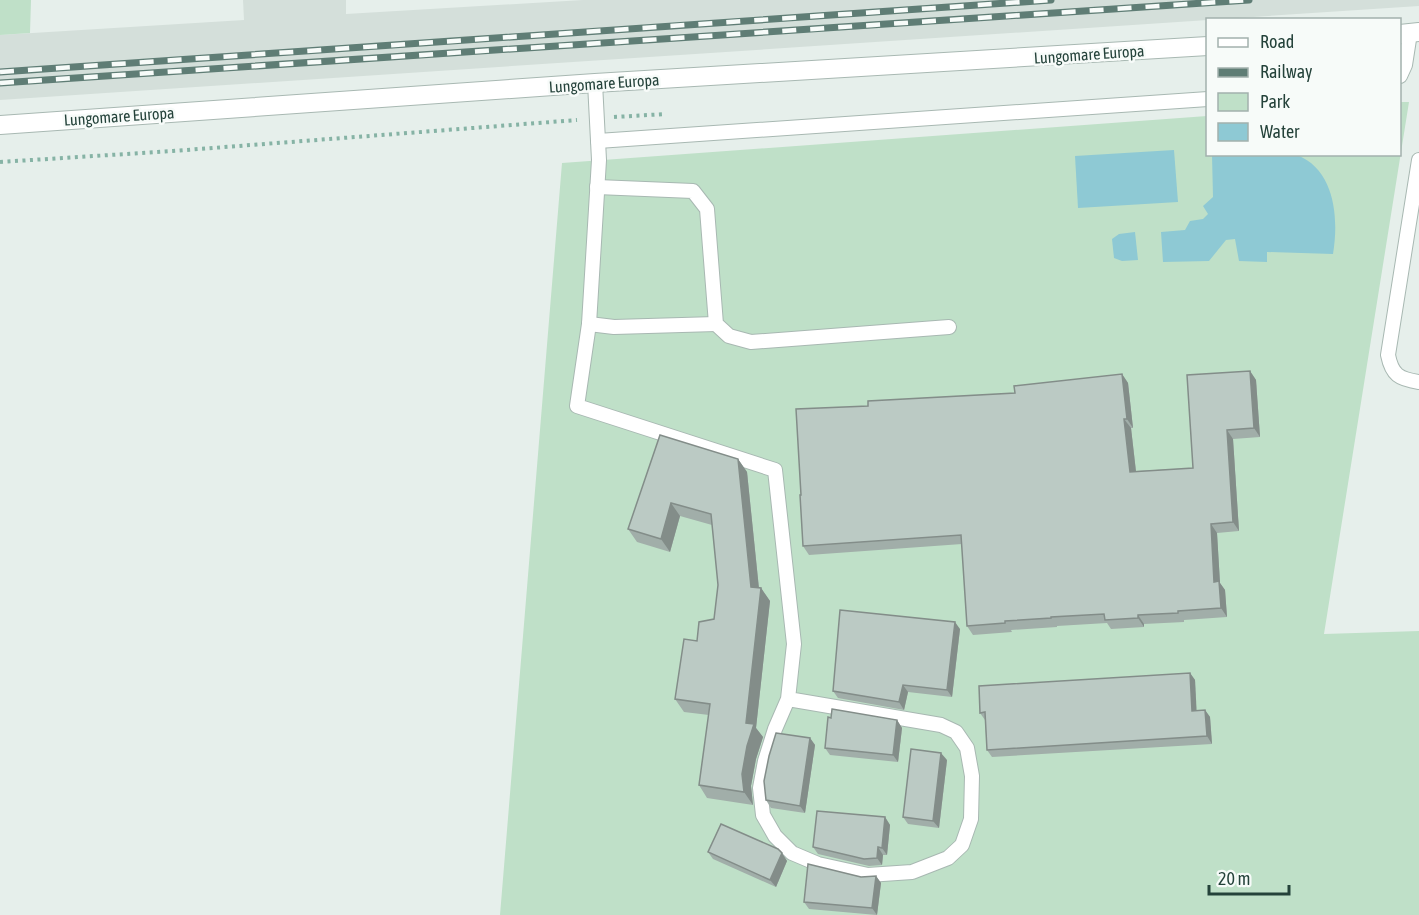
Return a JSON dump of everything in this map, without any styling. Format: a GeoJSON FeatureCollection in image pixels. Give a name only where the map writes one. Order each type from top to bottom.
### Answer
{"type":"FeatureCollection","features":[{"type":"Feature","properties":{"kind":"street","name":"Lungomare Europa"},"geometry":{"type":"LineString","coordinates":[[0,124],[595,83],[1206,46]]}},
{"type":"Feature","properties":{"kind":"lane"},"geometry":{"type":"LineString","coordinates":[[1401,74],[1405,65],[1410,33]]}},
{"type":"Feature","properties":{"kind":"lane"},"geometry":{"type":"LineString","coordinates":[[595,83],[599,160],[589,324],[577,406],[775,470],[794,644],[788,699],[775,729],[765,761],[760,788],[763,815],[775,836],[792,853],[818,864],[868,875],[912,872],[948,858],[962,845],[971,819],[972,776],[967,748],[956,732],[941,725],[788,699]]}},
{"type":"Feature","properties":{"kind":"lane"},"geometry":{"type":"LineString","coordinates":[[598,141],[1206,99]]}},
{"type":"Feature","properties":{"kind":"lane"},"geometry":{"type":"LineString","coordinates":[[1419,160],[1388,355],[1391,368],[1398,376],[1419,382]]}},
{"type":"Feature","properties":{"kind":"lane"},"geometry":{"type":"LineString","coordinates":[[597,187],[693,191],[707,208],[716,324],[729,336],[751,342],[949,327]]}},
{"type":"Feature","properties":{"kind":"lane"},"geometry":{"type":"LineString","coordinates":[[589,324],[614,327],[716,324]]}},
{"type":"Feature","properties":{"kind":"path"},"geometry":{"type":"LineString","coordinates":[[0,162],[560,121]]}},
{"type":"Feature","properties":{"kind":"shaded area"},"geometry":{"type":"Polygon","coordinates":[[[243,0],[346,0],[346,14],[583,0],[1419,0],[1419,6],[1206,18],[1206,20],[0,100],[0,35],[244,20],[243,0]]]}},
{"type":"Feature","properties":{"kind":"green space"},"geometry":{"type":"Polygon","coordinates":[[[0,0],[31,0],[30,33],[0,35],[0,0]]]}},
{"type":"Feature","properties":{"kind":"green space"},"geometry":{"type":"Polygon","coordinates":[[[1401,102],[1409,102],[1401,152],[1401,102]]]}},
{"type":"Feature","properties":{"kind":"green space"},"geometry":{"type":"Polygon","coordinates":[[[1206,116],[1206,156],[1400,156],[1324,634],[1419,631],[1419,915],[500,915],[562,163],[1206,116]]]}},
{"type":"Feature","properties":{"kind":"water"},"geometry":{"type":"Polygon","coordinates":[[[1174,150],[1178,202],[1078,208],[1075,156],[1174,150]]]}},
{"type":"Feature","properties":{"kind":"water"},"geometry":{"type":"Polygon","coordinates":[[[1212,156],[1299,156],[1310,162],[1320,172],[1332,197],[1335,225],[1333,254],[1267,252],[1267,262],[1239,261],[1235,239],[1226,240],[1209,261],[1163,262],[1161,232],[1185,230],[1190,221],[1203,219],[1208,214],[1203,206],[1213,197],[1212,156]]]}},
{"type":"Feature","properties":{"kind":"water"},"geometry":{"type":"Polygon","coordinates":[[[1135,232],[1138,260],[1122,261],[1114,258],[1112,239],[1119,234],[1135,232]]]}},
{"type":"Feature","properties":{"kind":"building"},"geometry":{"type":"Polygon","coordinates":[[[1250,371],[1254,428],[1227,430],[1233,522],[1211,524],[1214,582],[1219,581],[1221,608],[1138,615],[1138,618],[1105,620],[1104,614],[967,626],[961,535],[803,546],[796,409],[868,406],[868,401],[1015,393],[1014,386],[1122,374],[1130,472],[1193,468],[1187,375],[1250,371]]]}},
{"type":"Feature","properties":{"kind":"building"},"geometry":{"type":"Polygon","coordinates":[[[660,435],[738,459],[751,587],[761,588],[746,723],[754,724],[742,774],[744,792],[699,785],[710,704],[675,699],[684,639],[697,641],[699,622],[714,619],[718,585],[711,514],[671,503],[661,539],[628,529],[660,435]]]}},
{"type":"Feature","properties":{"kind":"building"},"geometry":{"type":"Polygon","coordinates":[[[840,610],[955,622],[947,690],[903,685],[899,702],[833,691],[840,610]]]}},
{"type":"Feature","properties":{"kind":"building"},"geometry":{"type":"Polygon","coordinates":[[[1190,673],[1192,711],[1205,710],[1207,736],[987,750],[985,712],[980,713],[979,686],[1190,673]]]}},
{"type":"Feature","properties":{"kind":"building"},"geometry":{"type":"Polygon","coordinates":[[[832,709],[897,720],[893,755],[825,748],[828,717],[831,718],[832,709]]]}},
{"type":"Feature","properties":{"kind":"building"},"geometry":{"type":"Polygon","coordinates":[[[776,733],[810,738],[800,806],[766,800],[764,781],[776,733]]]}},
{"type":"Feature","properties":{"kind":"building"},"geometry":{"type":"Polygon","coordinates":[[[911,749],[941,753],[933,821],[903,817],[911,749]]]}},
{"type":"Feature","properties":{"kind":"building"},"geometry":{"type":"Polygon","coordinates":[[[817,811],[885,817],[882,848],[878,847],[877,858],[864,859],[813,847],[817,811]]]}},
{"type":"Feature","properties":{"kind":"building"},"geometry":{"type":"Polygon","coordinates":[[[721,824],[778,849],[782,853],[770,880],[708,852],[721,824]]]}},
{"type":"Feature","properties":{"kind":"building"},"geometry":{"type":"Polygon","coordinates":[[[808,864],[861,877],[876,876],[872,908],[804,902],[808,864]]]}},
{"type":"Feature","properties":{"kind":"railway"},"geometry":{"type":"LineString","coordinates":[[0,72],[1051,0]]}},
{"type":"Feature","properties":{"kind":"railway"},"geometry":{"type":"LineString","coordinates":[[0,83],[1249,0]]}}]}
